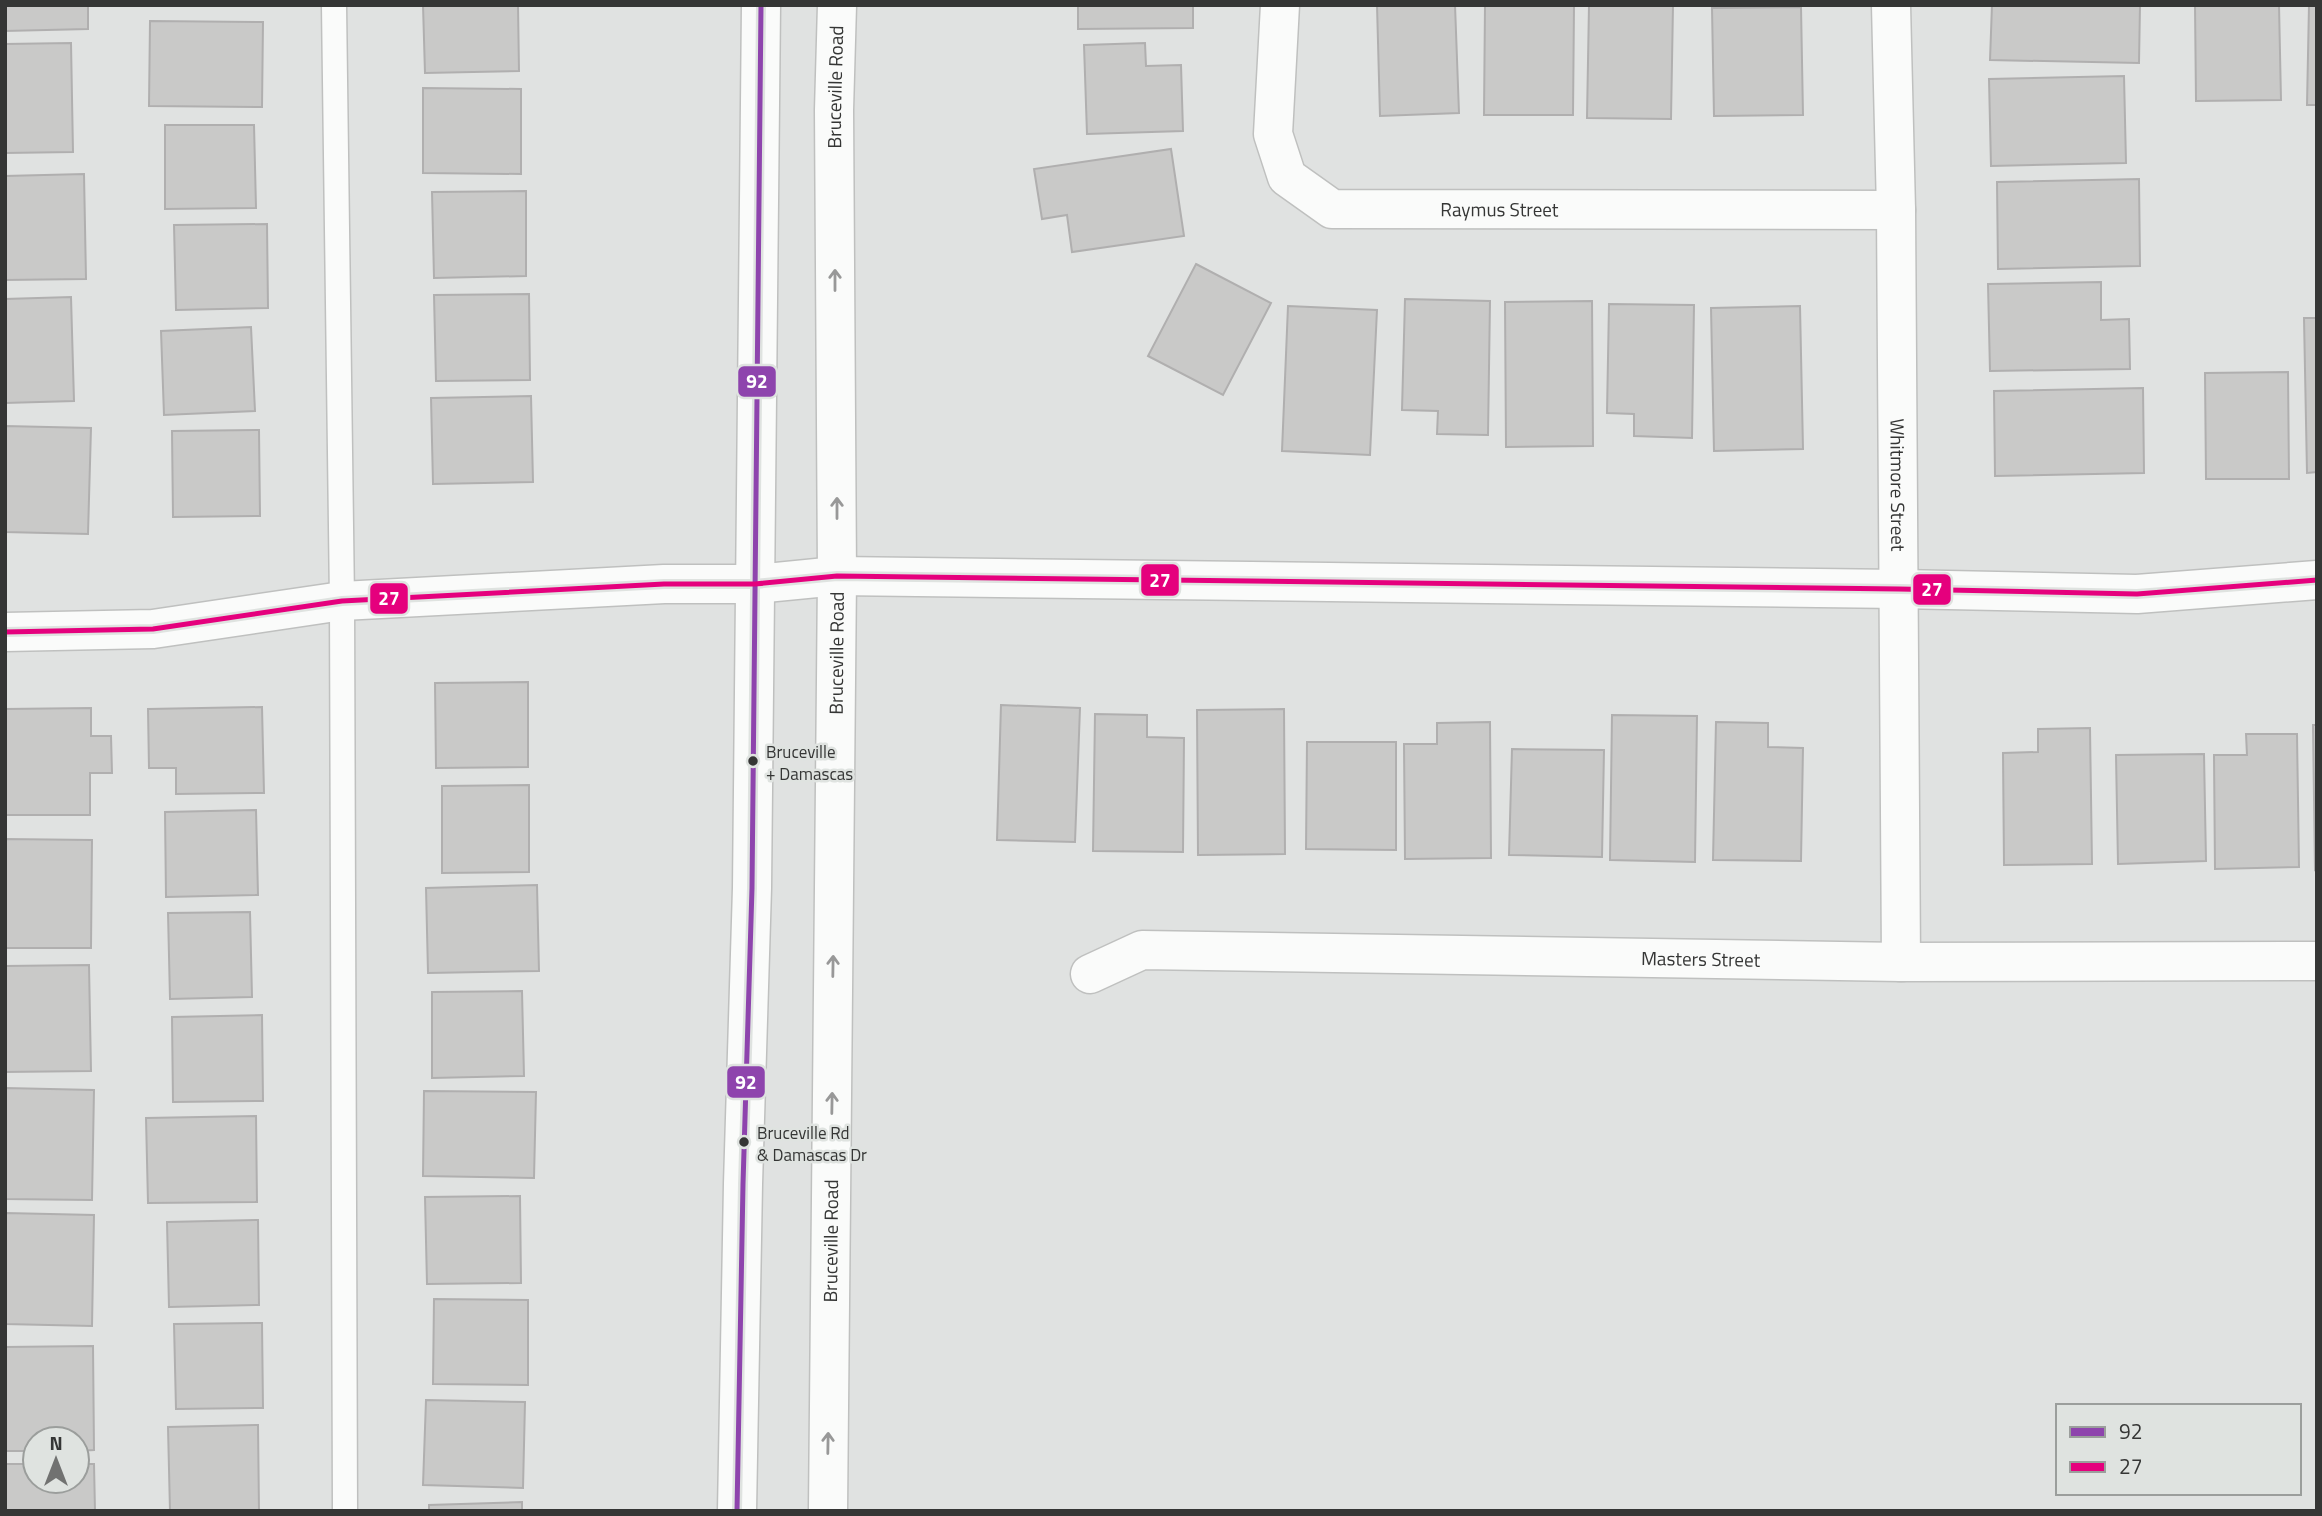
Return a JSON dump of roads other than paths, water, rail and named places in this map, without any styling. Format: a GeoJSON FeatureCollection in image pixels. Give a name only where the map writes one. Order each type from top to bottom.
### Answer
{"type":"FeatureCollection","features":[{"type":"Feature","properties":{"kind":"street"},"geometry":{"type":"LineString","coordinates":[[737,1511],[742,1198],[752,888],[761,5]]}},
{"type":"Feature","properties":{"kind":"street","name":"Bruceville Road"},"geometry":{"type":"LineString","coordinates":[[828,1511],[837,576],[834,124],[837,5]]}},
{"type":"Feature","properties":{"kind":"street","name":"Raymus Street"},"geometry":{"type":"LineString","coordinates":[[1280,5],[1273,134],[1287,177],[1332,209],[1896,210]]}},
{"type":"Feature","properties":{"kind":"street","name":"Whitmore Street"},"geometry":{"type":"LineString","coordinates":[[1891,5],[1896,210],[1901,962]]}},
{"type":"Feature","properties":{"kind":"street"},"geometry":{"type":"LineString","coordinates":[[5,632],[153,629],[342,601],[636,586],[755,584],[837,576],[2137,594],[2317,580]]}},
{"type":"Feature","properties":{"kind":"street","name":"Masters Street"},"geometry":{"type":"LineString","coordinates":[[1090,974],[1142,950],[1901,962],[2317,961]]}},
{"type":"Feature","properties":{"kind":"lane"},"geometry":{"type":"LineString","coordinates":[[334,5],[342,601],[345,1511]]}},
{"type":"Feature","properties":{"kind":"place","name":"Bruceville + Damascas"},"geometry":{"type":"Point","coordinates":[753,761]}},
{"type":"Feature","properties":{"kind":"place","name":"Bruceville Rd & Damascas Dr"},"geometry":{"type":"Point","coordinates":[744,1142]}}]}
